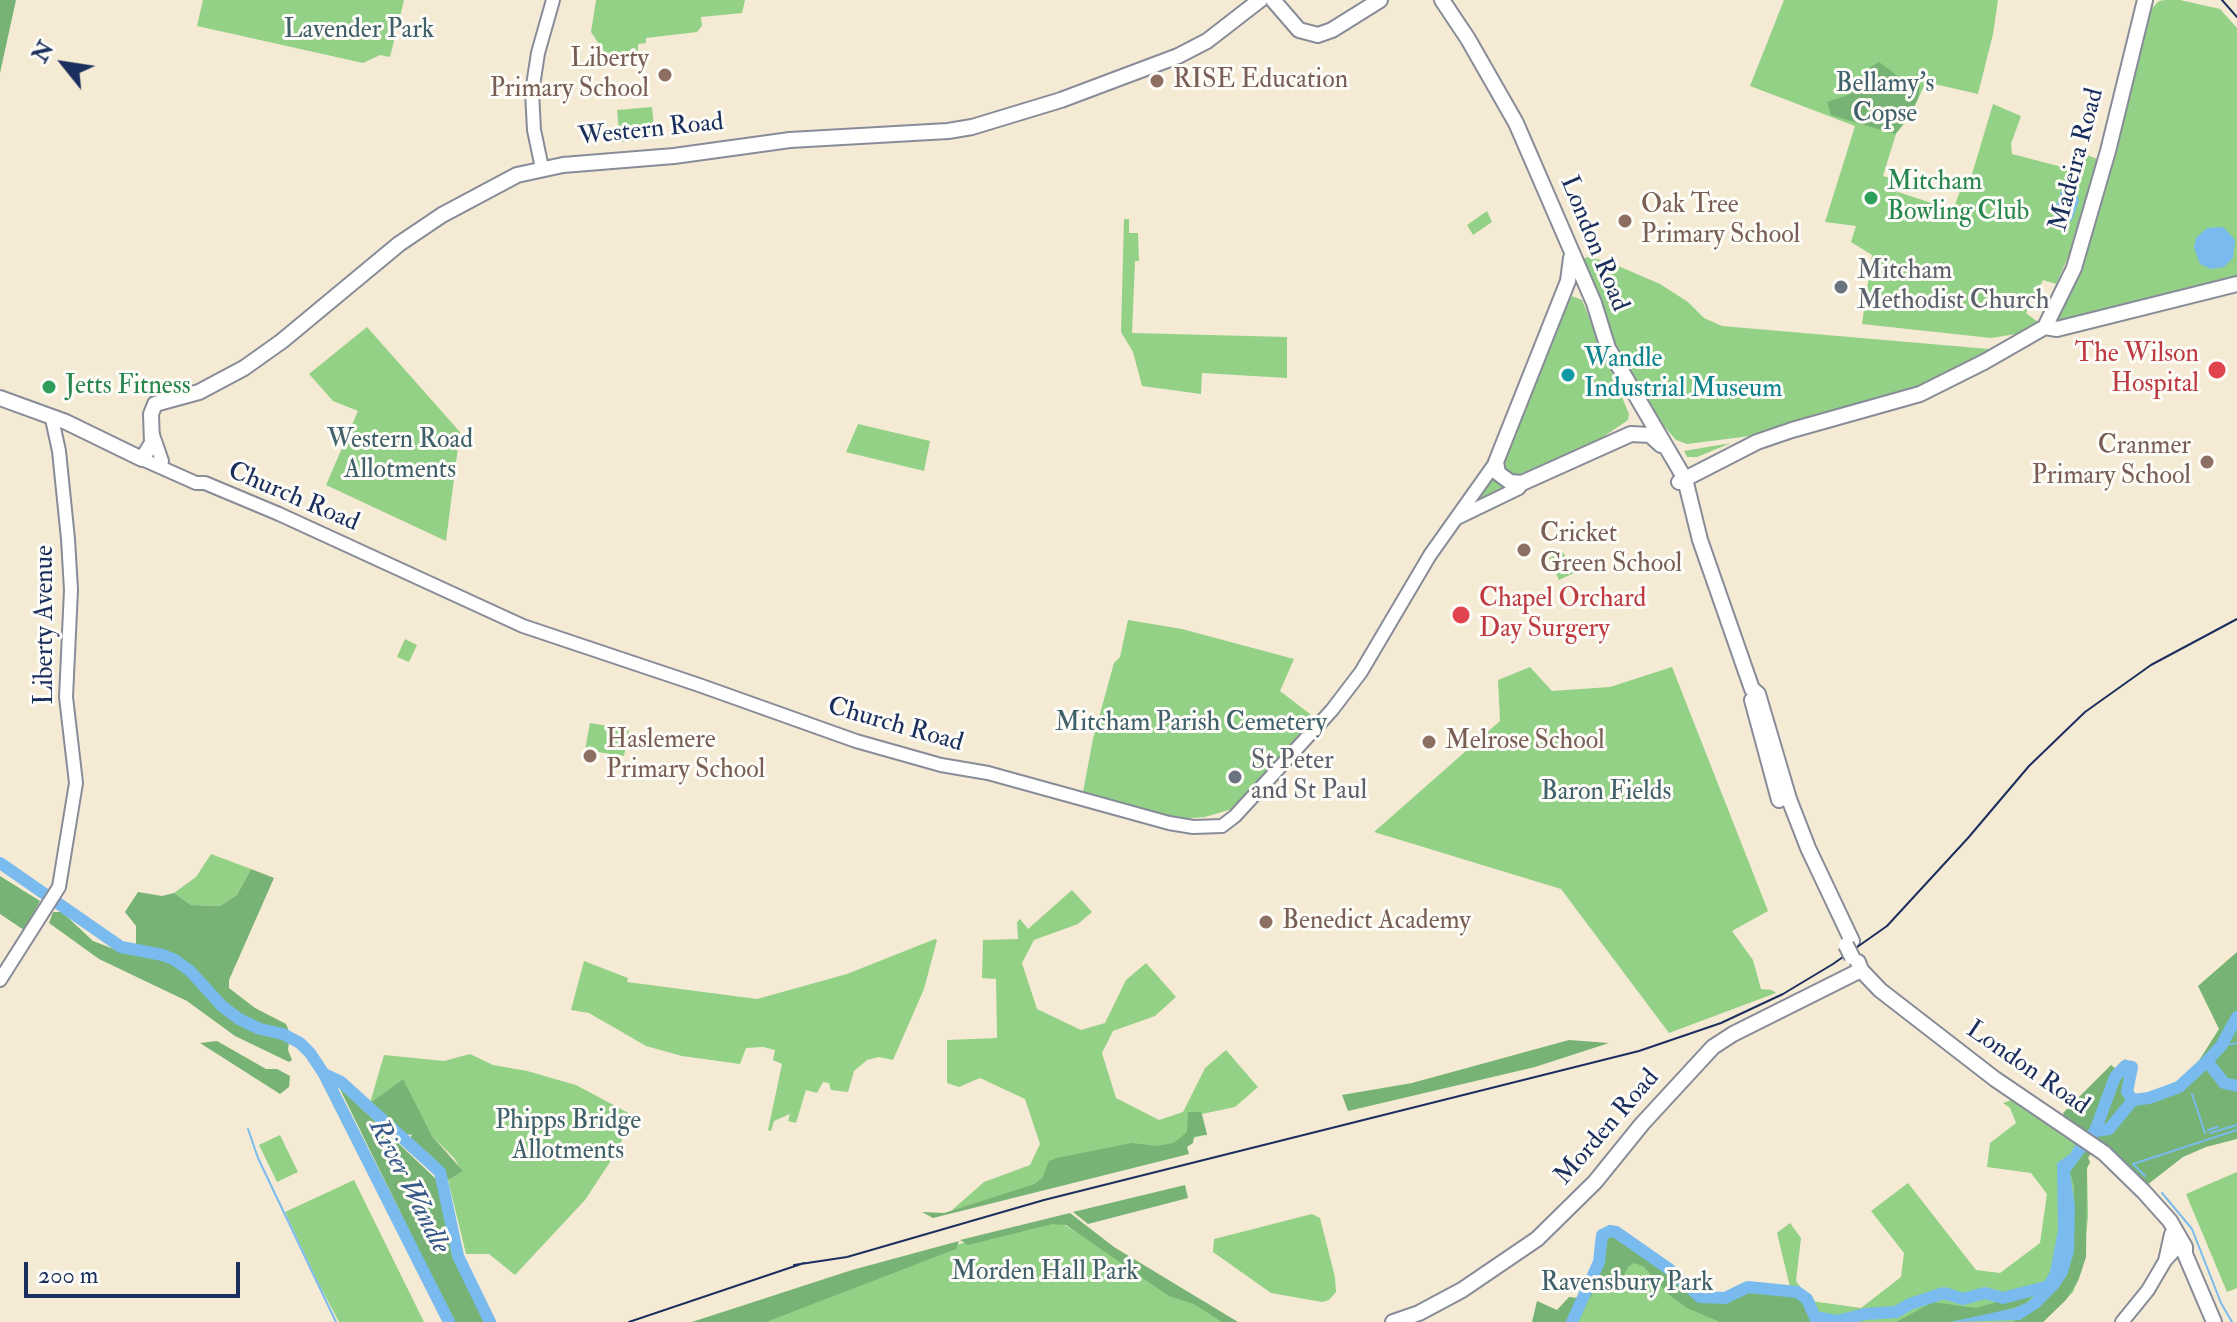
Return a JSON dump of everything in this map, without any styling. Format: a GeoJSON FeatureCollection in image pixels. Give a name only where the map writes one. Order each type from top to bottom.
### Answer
{"type":"FeatureCollection","features":[{"type":"Feature","properties":{"kind":"main road","name":"Western Road"},"geometry":{"type":"LineString","coordinates":[[1230,23],[1247,0]]}},
{"type":"Feature","properties":{"kind":"main road","name":"Western Road"},"geometry":{"type":"LineString","coordinates":[[142,459],[152,443],[151,414],[155,404],[199,392],[244,368],[421,228],[510,179],[542,168],[674,156],[803,139],[972,127],[1039,108],[1166,61],[1207,41],[1260,0]]}},
{"type":"Feature","properties":{"kind":"main road"},"geometry":{"type":"LineString","coordinates":[[1273,0],[1299,30],[1321,35],[1380,0]]}},
{"type":"Feature","properties":{"kind":"main road","name":"London Road"},"geometry":{"type":"LineString","coordinates":[[1442,0],[1516,123],[1594,303],[1608,348],[1684,484],[1700,540],[1752,689],[1749,693],[1762,743],[1789,827],[1854,955],[1880,990],[1995,1079],[2097,1149],[2144,1192],[2170,1221],[2214,1322]]}},
{"type":"Feature","properties":{"kind":"main road","name":"Madeira Road"},"geometry":{"type":"LineString","coordinates":[[2045,327],[2074,268],[2108,151],[2145,0]]}},
{"type":"Feature","properties":{"kind":"main road"},"geometry":{"type":"LineString","coordinates":[[1571,255],[1571,273],[1496,462],[1498,473],[1504,480],[1522,483],[1621,437],[1638,433],[1654,437],[1684,484]]}},
{"type":"Feature","properties":{"kind":"main road"},"geometry":{"type":"LineString","coordinates":[[1684,484],[1708,467],[1757,442],[1920,394],[2045,327],[2057,329],[2237,284]]}},
{"type":"Feature","properties":{"kind":"main road"},"geometry":{"type":"LineString","coordinates":[[1560,302],[1575,291],[1594,303]]}},
{"type":"Feature","properties":{"kind":"main road"},"geometry":{"type":"LineString","coordinates":[[0,387],[45,405],[62,421]]}},
{"type":"Feature","properties":{"kind":"main road"},"geometry":{"type":"LineString","coordinates":[[0,398],[62,421],[142,459]]}},
{"type":"Feature","properties":{"kind":"main road"},"geometry":{"type":"LineString","coordinates":[[1621,437],[1639,419],[1636,399]]}},
{"type":"Feature","properties":{"kind":"main road"},"geometry":{"type":"LineString","coordinates":[[114,445],[124,443],[137,446],[146,441],[152,432]]}},
{"type":"Feature","properties":{"kind":"main road"},"geometry":{"type":"LineString","coordinates":[[1684,484],[1708,467]]}},
{"type":"Feature","properties":{"kind":"main road","name":"Morden Road"},"geometry":{"type":"LineString","coordinates":[[1393,1322],[1431,1307],[1517,1255],[1595,1182],[1642,1124],[1713,1047],[1854,955]]}},
{"type":"Feature","properties":{"kind":"street"},"geometry":{"type":"LineString","coordinates":[[542,168],[534,130],[532,92],[538,53],[553,0]]}},
{"type":"Feature","properties":{"kind":"street","name":"Liberty Avenue"},"geometry":{"type":"LineString","coordinates":[[0,980],[59,887],[76,776],[66,697],[71,590],[59,451],[62,421]]}},
{"type":"Feature","properties":{"kind":"street"},"geometry":{"type":"LineString","coordinates":[[152,432],[162,461]]}},
{"type":"Feature","properties":{"kind":"street","name":"Church Road"},"geometry":{"type":"LineString","coordinates":[[142,459],[149,457],[162,461],[523,626],[847,738],[941,765],[988,773],[1193,827],[1222,826],[1235,816],[1315,730],[1361,672],[1416,577],[1496,462]]}},
{"type":"Feature","properties":{"kind":"street","name":"Church Road"},"geometry":{"type":"LineString","coordinates":[[142,459],[196,483],[205,483]]}},
{"type":"Feature","properties":{"kind":"street","name":"Church Road"},"geometry":{"type":"LineString","coordinates":[[1459,517],[1519,488],[1522,483]]}},
{"type":"Feature","properties":{"kind":"street"},"geometry":{"type":"LineString","coordinates":[[2122,1322],[2179,1244]]}},
{"type":"Feature","properties":{"kind":"green space"},"geometry":{"type":"Polygon","coordinates":[[[0,0],[16,0],[0,73],[0,0]]]}},
{"type":"Feature","properties":{"kind":"green space","name":"Lavender Park"},"geometry":{"type":"Polygon","coordinates":[[[203,0],[404,0],[390,57],[380,55],[363,63],[197,26],[203,0]]]}},
{"type":"Feature","properties":{"kind":"green space"},"geometry":{"type":"Polygon","coordinates":[[[596,0],[745,0],[742,13],[701,17],[702,26],[697,32],[646,38],[646,43],[638,44],[638,51],[605,53],[591,32],[596,0]]]}},
{"type":"Feature","properties":{"kind":"green space"},"geometry":{"type":"Polygon","coordinates":[[[1784,0],[1998,0],[1978,94],[1926,82],[1910,116],[1896,134],[1883,176],[1900,181],[1895,201],[1898,192],[1953,210],[1963,183],[1969,184],[1993,104],[2021,116],[2011,144],[2012,154],[2066,168],[2087,155],[2097,159],[2071,251],[2056,284],[2043,280],[2026,313],[2039,323],[2016,334],[1991,338],[1862,324],[1872,255],[1851,242],[1856,226],[1825,222],[1855,126],[1750,86],[1784,0]]]}},
{"type":"Feature","properties":{"kind":"green space"},"geometry":{"type":"Polygon","coordinates":[[[2180,0],[2220,9],[2237,28],[2237,276],[2057,324],[2053,319],[2146,14],[2159,1],[2180,0]]]}},
{"type":"Feature","properties":{"kind":"green space","name":"Bellamy's Copse"},"geometry":{"type":"Polygon","coordinates":[[[1879,62],[1899,77],[1920,86],[1910,116],[1895,134],[1831,115],[1827,102],[1857,89],[1870,67],[1879,62]]]}},
{"type":"Feature","properties":{"kind":"green space"},"geometry":{"type":"Polygon","coordinates":[[[652,107],[655,139],[620,142],[617,110],[652,107]]]}},
{"type":"Feature","properties":{"kind":"green space"},"geometry":{"type":"Polygon","coordinates":[[[1487,211],[1492,222],[1473,235],[1467,225],[1487,211]]]}},
{"type":"Feature","properties":{"kind":"green space"},"geometry":{"type":"Polygon","coordinates":[[[1124,219],[1129,219],[1129,233],[1138,233],[1139,261],[1135,261],[1132,333],[1287,337],[1287,378],[1202,373],[1201,394],[1142,386],[1133,352],[1121,332],[1124,219]]]}},
{"type":"Feature","properties":{"kind":"green space"},"geometry":{"type":"Polygon","coordinates":[[[1588,257],[1609,262],[1660,284],[1688,302],[1704,318],[1722,326],[1989,349],[1950,372],[1910,389],[1789,422],[1758,435],[1687,444],[1676,440],[1652,412],[1616,344],[1580,260],[1588,257]]]}},
{"type":"Feature","properties":{"kind":"green space"},"geometry":{"type":"Polygon","coordinates":[[[1572,296],[1582,300],[1629,414],[1628,420],[1587,448],[1471,507],[1561,311],[1572,296]]]}},
{"type":"Feature","properties":{"kind":"green space","name":"Western Road Allotments"},"geometry":{"type":"Polygon","coordinates":[[[367,327],[460,432],[446,541],[326,485],[358,411],[333,401],[309,374],[367,327]]]}},
{"type":"Feature","properties":{"kind":"green space"},"geometry":{"type":"Polygon","coordinates":[[[858,424],[930,441],[924,471],[846,452],[858,424]]]}},
{"type":"Feature","properties":{"kind":"green space"},"geometry":{"type":"Polygon","coordinates":[[[1731,443],[1697,457],[1687,457],[1684,451],[1731,443]]]}},
{"type":"Feature","properties":{"kind":"green space"},"geometry":{"type":"Polygon","coordinates":[[[1563,552],[1574,573],[1559,580],[1549,558],[1563,552]]]}},
{"type":"Feature","properties":{"kind":"green space","name":"Mitcham Parish Cemetery"},"geometry":{"type":"Polygon","coordinates":[[[1128,620],[1182,629],[1294,659],[1280,691],[1315,721],[1235,808],[1205,817],[1181,819],[1083,792],[1093,739],[1114,663],[1120,657],[1128,620]]]}},
{"type":"Feature","properties":{"kind":"green space"},"geometry":{"type":"Polygon","coordinates":[[[405,639],[417,645],[409,662],[397,657],[405,639]]]}},
{"type":"Feature","properties":{"kind":"green space","name":"Baron Fields"},"geometry":{"type":"Polygon","coordinates":[[[1530,667],[1552,691],[1610,687],[1672,667],[1768,911],[1732,931],[1753,960],[1761,989],[1776,993],[1669,1033],[1561,889],[1374,832],[1500,721],[1498,680],[1530,667]]]}},
{"type":"Feature","properties":{"kind":"green space"},"geometry":{"type":"Polygon","coordinates":[[[590,723],[629,729],[624,756],[585,750],[590,723]]]}},
{"type":"Feature","properties":{"kind":"green space"},"geometry":{"type":"Polygon","coordinates":[[[211,854],[251,869],[237,895],[220,906],[191,905],[174,893],[196,877],[211,854]]]}},
{"type":"Feature","properties":{"kind":"green space"},"geometry":{"type":"Polygon","coordinates":[[[251,869],[274,878],[229,980],[229,988],[255,1008],[286,1024],[290,1034],[288,1050],[292,1060],[289,1062],[235,1036],[187,1001],[99,959],[49,923],[53,912],[62,912],[93,941],[124,953],[136,944],[136,926],[125,912],[138,892],[162,896],[174,893],[191,905],[220,906],[237,895],[251,869]]]}},
{"type":"Feature","properties":{"kind":"green space"},"geometry":{"type":"Polygon","coordinates":[[[0,876],[40,901],[24,930],[0,914],[0,876]]]}},
{"type":"Feature","properties":{"kind":"green space"},"geometry":{"type":"Polygon","coordinates":[[[1072,890],[1092,912],[1078,924],[1034,940],[1022,963],[1037,1009],[1081,1030],[1105,1023],[1126,980],[1146,963],[1176,997],[1155,1016],[1113,1031],[1102,1053],[1116,1098],[1159,1120],[1183,1112],[1205,1068],[1226,1050],[1258,1087],[1235,1107],[1202,1114],[1207,1134],[951,1211],[984,1182],[1030,1165],[1040,1144],[1025,1099],[980,1078],[959,1087],[947,1083],[947,1040],[997,1038],[996,979],[982,978],[983,940],[1018,939],[1017,922],[1020,919],[1028,929],[1072,890]]]}},
{"type":"Feature","properties":{"kind":"green space"},"geometry":{"type":"Polygon","coordinates":[[[935,939],[924,989],[893,1060],[879,1057],[867,1060],[854,1071],[848,1092],[831,1090],[829,1083],[823,1082],[817,1093],[806,1090],[796,1123],[788,1121],[790,1114],[774,1121],[771,1131],[768,1130],[782,1064],[773,1060],[775,1050],[746,1048],[740,1064],[682,1056],[646,1046],[589,1013],[571,1010],[584,961],[628,978],[627,982],[757,999],[847,974],[935,939]]]}},
{"type":"Feature","properties":{"kind":"green space"},"geometry":{"type":"Polygon","coordinates":[[[2237,952],[2237,1139],[2183,1157],[2147,1185],[2100,1141],[2065,1118],[2063,1113],[2111,1065],[2116,1069],[2125,1059],[2134,1066],[2129,1091],[2135,1096],[2176,1087],[2191,1073],[2219,1029],[2198,986],[2237,952]]]}},
{"type":"Feature","properties":{"kind":"green space"},"geometry":{"type":"Polygon","coordinates":[[[1569,1040],[1609,1043],[1535,1067],[1348,1111],[1342,1095],[1412,1083],[1569,1040]]]}},
{"type":"Feature","properties":{"kind":"green space"},"geometry":{"type":"Polygon","coordinates":[[[217,1041],[266,1069],[277,1069],[290,1076],[289,1087],[280,1094],[200,1043],[217,1041]]]}},
{"type":"Feature","properties":{"kind":"green space","name":"Phipps Bridge Allotments"},"geometry":{"type":"Polygon","coordinates":[[[470,1054],[493,1065],[576,1085],[634,1116],[614,1156],[585,1200],[515,1275],[489,1254],[466,1254],[448,1180],[462,1171],[432,1136],[402,1080],[370,1103],[384,1055],[444,1061],[470,1054]]]}},
{"type":"Feature","properties":{"kind":"green space"},"geometry":{"type":"Polygon","coordinates":[[[403,1079],[432,1136],[463,1171],[448,1180],[430,1155],[410,1138],[412,1135],[406,1134],[370,1103],[403,1079]]]}},
{"type":"Feature","properties":{"kind":"green space"},"geometry":{"type":"Polygon","coordinates":[[[339,1087],[437,1180],[452,1245],[484,1322],[454,1322],[339,1087]]]}},
{"type":"Feature","properties":{"kind":"green space","name":"Ravensbury Park"},"geometry":{"type":"Polygon","coordinates":[[[2011,1100],[2091,1153],[2087,1168],[2088,1217],[2082,1270],[2073,1292],[2043,1322],[1569,1322],[1597,1261],[1600,1235],[1609,1225],[1669,1266],[1700,1295],[1725,1297],[1748,1285],[1795,1289],[1790,1287],[1777,1233],[1790,1223],[1801,1238],[1796,1281],[1811,1301],[1861,1308],[1901,1277],[1904,1253],[1871,1211],[1908,1183],[1976,1270],[2000,1273],[2040,1243],[2047,1194],[2031,1173],[1987,1167],[1990,1143],[2016,1123],[2010,1108],[2003,1103],[2011,1100]]]}},
{"type":"Feature","properties":{"kind":"green space"},"geometry":{"type":"Polygon","coordinates":[[[1188,1112],[1201,1112],[1207,1135],[1194,1136],[1193,1143],[1187,1147],[1189,1154],[933,1218],[922,1212],[944,1213],[1035,1184],[1043,1177],[1049,1161],[1057,1158],[1132,1143],[1156,1146],[1174,1143],[1187,1132],[1188,1112]]]}},
{"type":"Feature","properties":{"kind":"green space"},"geometry":{"type":"Polygon","coordinates":[[[280,1135],[298,1172],[277,1182],[259,1145],[280,1135]]]}},
{"type":"Feature","properties":{"kind":"green space"},"geometry":{"type":"Polygon","coordinates":[[[2087,1149],[2091,1153],[2087,1168],[2086,1257],[2078,1281],[2066,1300],[2043,1322],[2013,1322],[2040,1307],[2067,1275],[2074,1252],[2074,1187],[2070,1172],[2087,1149]]]}},
{"type":"Feature","properties":{"kind":"green space"},"geometry":{"type":"Polygon","coordinates":[[[2237,1172],[2237,1288],[2227,1292],[2186,1194],[2237,1172]]]}},
{"type":"Feature","properties":{"kind":"green space"},"geometry":{"type":"Polygon","coordinates":[[[354,1180],[424,1322],[339,1322],[320,1286],[285,1212],[354,1180]]]}},
{"type":"Feature","properties":{"kind":"green space"},"geometry":{"type":"Polygon","coordinates":[[[1185,1185],[1188,1198],[1088,1224],[1073,1212],[1185,1185]]]}},
{"type":"Feature","properties":{"kind":"green space"},"geometry":{"type":"Polygon","coordinates":[[[1070,1213],[1114,1247],[1238,1322],[1222,1322],[1194,1304],[1169,1296],[1066,1225],[1052,1224],[968,1245],[960,1240],[1070,1213]]]}},
{"type":"Feature","properties":{"kind":"green space"},"geometry":{"type":"Polygon","coordinates":[[[1312,1214],[1320,1218],[1335,1277],[1336,1292],[1329,1300],[1322,1302],[1271,1293],[1213,1252],[1214,1239],[1312,1214]]]}},
{"type":"Feature","properties":{"kind":"green space","name":"Morden Hall Park"},"geometry":{"type":"Polygon","coordinates":[[[1056,1220],[1228,1322],[692,1322],[915,1255],[1056,1220]]]}},
{"type":"Feature","properties":{"kind":"green space"},"geometry":{"type":"Polygon","coordinates":[[[1609,1225],[1669,1266],[1700,1295],[1725,1297],[1748,1285],[1798,1290],[1808,1299],[1820,1322],[1720,1322],[1687,1308],[1667,1293],[1643,1266],[1634,1263],[1612,1287],[1594,1290],[1591,1297],[1579,1296],[1597,1261],[1600,1235],[1609,1225]]]}},
{"type":"Feature","properties":{"kind":"green space"},"geometry":{"type":"Polygon","coordinates":[[[959,1241],[956,1249],[766,1322],[692,1322],[852,1270],[959,1241]]]}},
{"type":"Feature","properties":{"kind":"green space"},"geometry":{"type":"Polygon","coordinates":[[[2039,1290],[2024,1305],[1987,1315],[1950,1322],[1896,1322],[1933,1302],[1976,1308],[2039,1290]]]}},
{"type":"Feature","properties":{"kind":"green space"},"geometry":{"type":"Polygon","coordinates":[[[1569,1297],[1578,1298],[1569,1322],[1532,1322],[1537,1301],[1557,1310],[1569,1297]]]}},
{"type":"Feature","properties":{"kind":"water"},"geometry":{"type":"Polygon","coordinates":[[[2070,187],[2077,192],[2079,201],[2072,220],[2065,225],[2056,222],[2053,213],[2062,190],[2070,187]]]}},
{"type":"Feature","properties":{"kind":"water"},"geometry":{"type":"Polygon","coordinates":[[[2223,227],[2235,240],[2233,258],[2224,267],[2211,269],[2200,264],[2194,248],[2196,238],[2207,228],[2223,227]]]}},
{"type":"Feature","properties":{"kind":"water"},"geometry":{"type":"Polygon","coordinates":[[[2077,1142],[2087,1149],[2070,1172],[2075,1206],[2074,1252],[2067,1275],[2059,1287],[2040,1307],[2020,1320],[1950,1322],[2015,1308],[2028,1302],[2038,1292],[2050,1272],[2058,1230],[2057,1163],[2070,1154],[2077,1142]]]}},
{"type":"Feature","properties":{"kind":"waterway","name":"River Wandle"},"geometry":{"type":"LineString","coordinates":[[0,863],[121,947],[175,960],[239,1019],[260,1029],[283,1034],[300,1043],[310,1053],[324,1074],[449,1322]]}},
{"type":"Feature","properties":{"kind":"waterway","name":"River Wandle"},"geometry":{"type":"LineString","coordinates":[[2207,1061],[2221,1046],[2237,1017]]}},
{"type":"Feature","properties":{"kind":"waterway"},"geometry":{"type":"LineString","coordinates":[[2221,1046],[2237,1043]]}},
{"type":"Feature","properties":{"kind":"waterway","name":"River Wandle"},"geometry":{"type":"LineString","coordinates":[[2082,1147],[2095,1131],[2109,1129],[2133,1100],[2149,1098],[2179,1087],[2207,1061],[2224,1083],[2237,1086]]}},
{"type":"Feature","properties":{"kind":"waterway","name":"River Wandle"},"geometry":{"type":"LineString","coordinates":[[2095,1131],[2115,1077],[2125,1066],[2132,1067],[2127,1092],[2133,1100]]}},
{"type":"Feature","properties":{"kind":"waterway","name":"River Wandle"},"geometry":{"type":"LineString","coordinates":[[324,1074],[341,1082],[440,1172],[458,1256],[490,1322]]}},
{"type":"Feature","properties":{"kind":"waterway"},"geometry":{"type":"LineString","coordinates":[[2192,1094],[2205,1133]]}},
{"type":"Feature","properties":{"kind":"waterway"},"geometry":{"type":"LineString","coordinates":[[2210,1133],[2237,1125]]}},
{"type":"Feature","properties":{"kind":"waterway"},"geometry":{"type":"LineString","coordinates":[[2208,1130],[2218,1127]]}},
{"type":"Feature","properties":{"kind":"waterway"},"geometry":{"type":"LineString","coordinates":[[248,1129],[258,1158],[336,1322]]}},
{"type":"Feature","properties":{"kind":"waterway"},"geometry":{"type":"LineString","coordinates":[[2145,1176],[2133,1164],[2237,1130]]}},
{"type":"Feature","properties":{"kind":"waterway"},"geometry":{"type":"LineString","coordinates":[[2162,1193],[2192,1229],[2221,1303],[2232,1322]]}},
{"type":"Feature","properties":{"kind":"waterway"},"geometry":{"type":"LineString","coordinates":[[1572,1322],[1599,1262],[1602,1235],[1610,1231],[1616,1232],[1669,1269],[1700,1297],[1725,1298],[1748,1287],[1797,1292],[1807,1299],[1817,1322]]}},
{"type":"Feature","properties":{"kind":"waterway"},"geometry":{"type":"LineString","coordinates":[[1815,1317],[1837,1321],[1865,1314],[1896,1312],[1944,1293],[1963,1299],[1985,1293],[2003,1298],[2053,1285]]}},
{"type":"Feature","properties":{"kind":"tram line"},"geometry":{"type":"LineString","coordinates":[[794,1265],[847,1257],[1044,1200],[1639,1051],[1721,1023],[1783,994],[1887,926],[2029,766],[2085,712],[2151,665],[2237,619]]}},
{"type":"Feature","properties":{"kind":"tram line"},"geometry":{"type":"LineString","coordinates":[[629,1322],[804,1263]]}},
{"type":"Feature","properties":{"kind":"railway"},"geometry":{"type":"LineString","coordinates":[[2222,0],[2237,17]]}},
{"type":"Feature","properties":{"kind":"place","name":"Liberty Primary School"},"geometry":{"type":"Point","coordinates":[665,75]}},
{"type":"Feature","properties":{"kind":"place","name":"RISE Education"},"geometry":{"type":"Point","coordinates":[1157,81]}},
{"type":"Feature","properties":{"kind":"place","name":"Mitcham Bowling Club"},"geometry":{"type":"Point","coordinates":[1871,198]}},
{"type":"Feature","properties":{"kind":"place","name":"Oak Tree Primary School"},"geometry":{"type":"Point","coordinates":[1625,221]}},
{"type":"Feature","properties":{"kind":"place","name":"Mitcham Methodist Church"},"geometry":{"type":"Point","coordinates":[1841,287]}},
{"type":"Feature","properties":{"kind":"place","name":"The Wilson Hospital"},"geometry":{"type":"Point","coordinates":[2217,370]}},
{"type":"Feature","properties":{"kind":"place","name":"Wandle Industrial Museum"},"geometry":{"type":"Point","coordinates":[1568,375]}},
{"type":"Feature","properties":{"kind":"place","name":"Jetts Fitness"},"geometry":{"type":"Point","coordinates":[49,387]}},
{"type":"Feature","properties":{"kind":"place","name":"Cranmer Primary School"},"geometry":{"type":"Point","coordinates":[2207,462]}},
{"type":"Feature","properties":{"kind":"place","name":"Cricket Green School"},"geometry":{"type":"Point","coordinates":[1524,550]}},
{"type":"Feature","properties":{"kind":"place","name":"Chapel Orchard Day Surgery"},"geometry":{"type":"Point","coordinates":[1461,615]}},
{"type":"Feature","properties":{"kind":"place","name":"Melrose School"},"geometry":{"type":"Point","coordinates":[1429,742]}},
{"type":"Feature","properties":{"kind":"place","name":"Haslemere Primary School"},"geometry":{"type":"Point","coordinates":[590,756]}},
{"type":"Feature","properties":{"kind":"place","name":"St Peter and St Paul"},"geometry":{"type":"Point","coordinates":[1235,777]}},
{"type":"Feature","properties":{"kind":"place","name":"Benedict Academy"},"geometry":{"type":"Point","coordinates":[1266,922]}}]}
